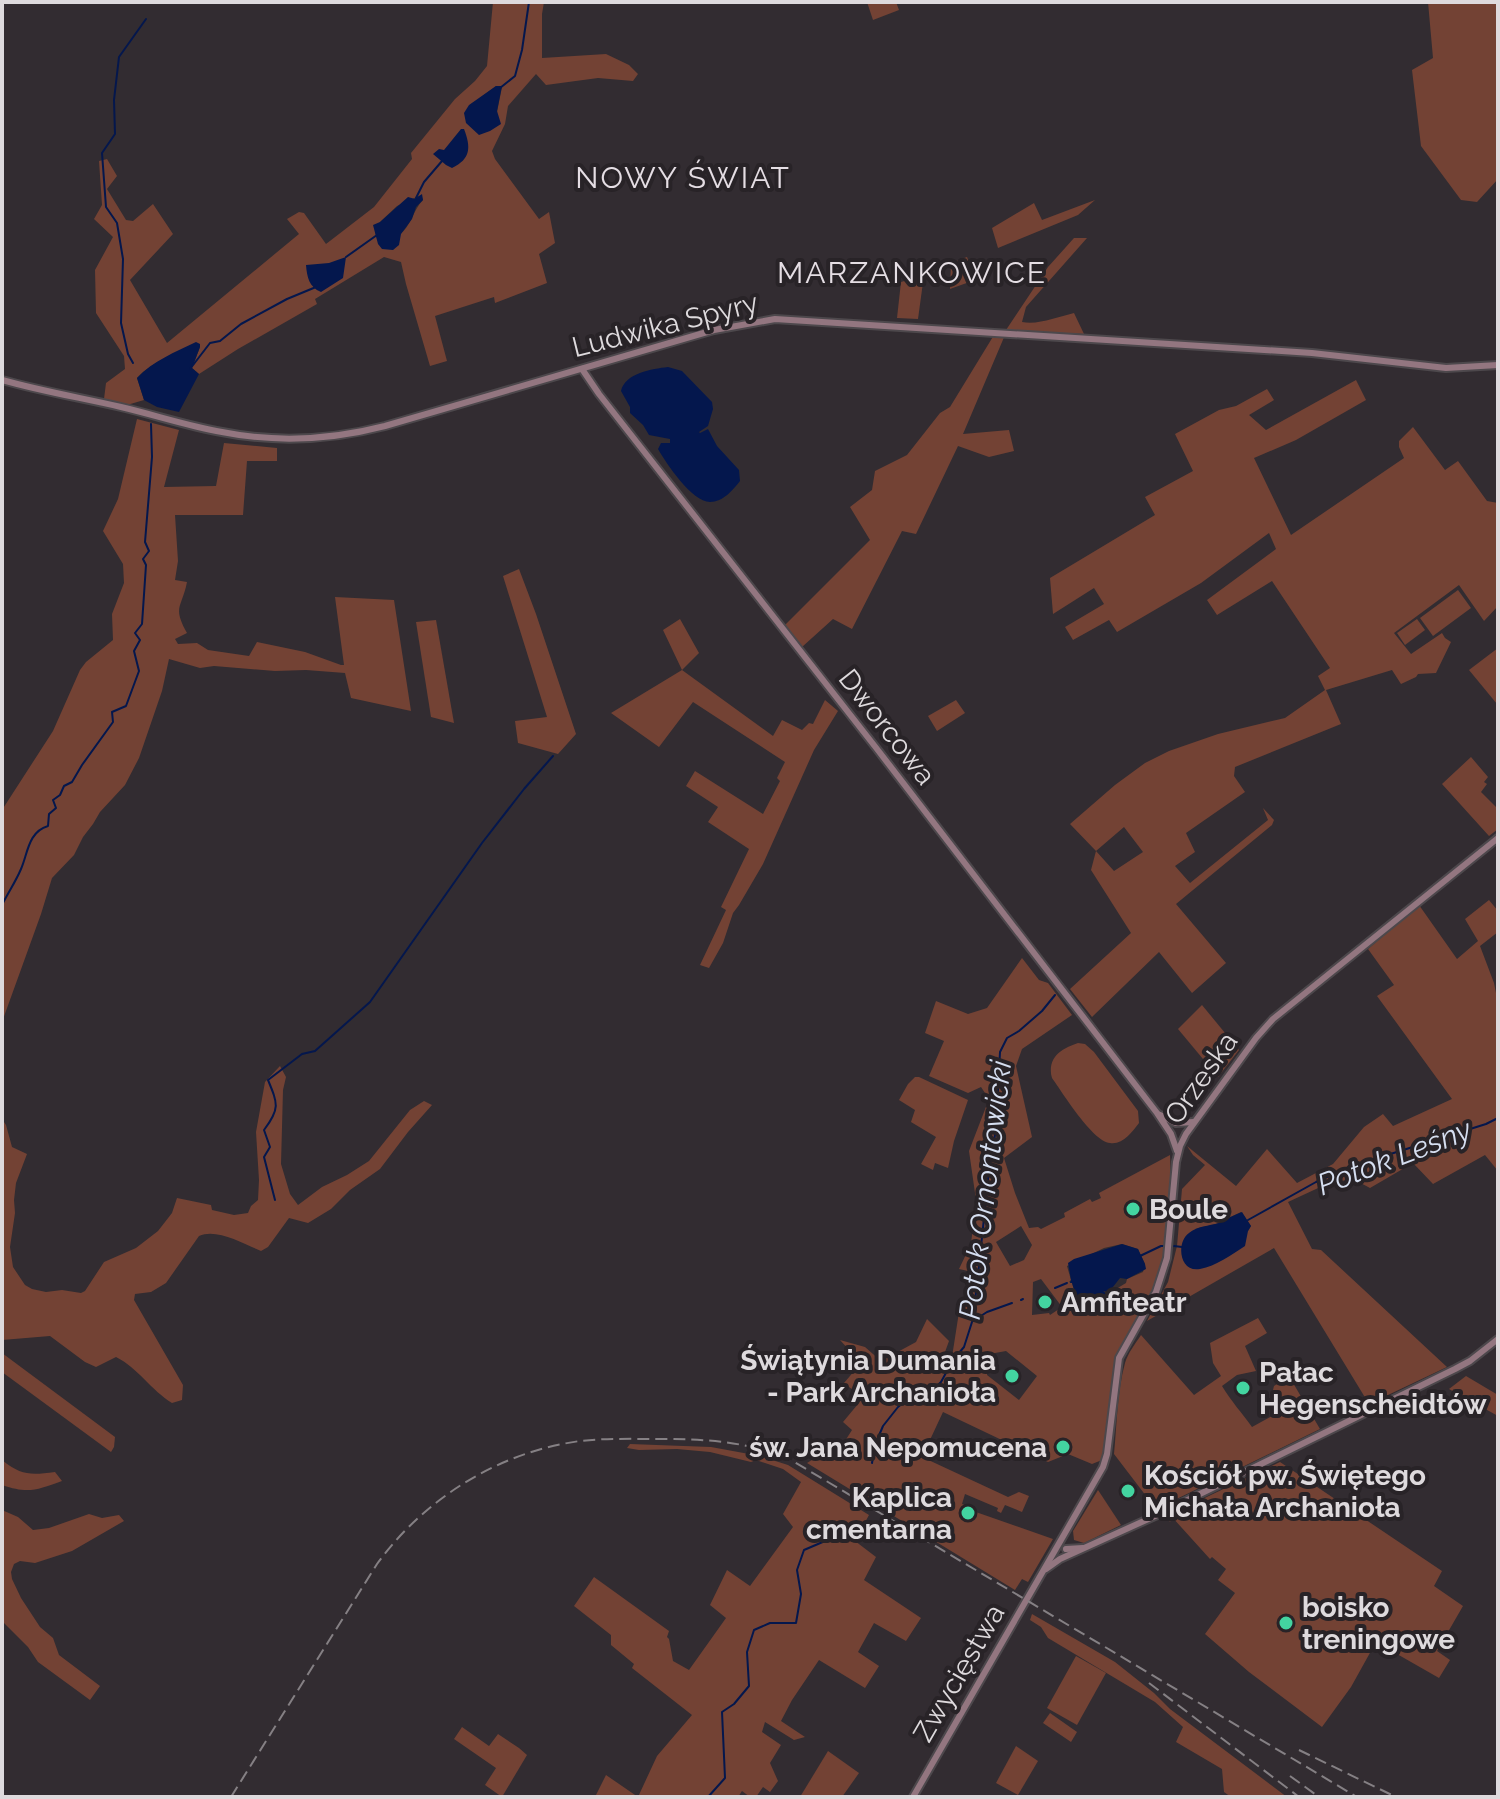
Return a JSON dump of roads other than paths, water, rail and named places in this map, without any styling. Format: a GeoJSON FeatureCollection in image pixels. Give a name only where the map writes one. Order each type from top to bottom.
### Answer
{"type":"FeatureCollection","features":[{"type":"Feature","properties":{"kind":"street","name":"Ludwika Spyry"},"geometry":{"type":"LineString","coordinates":[[2,380],[218,432],[298,439],[338,436],[385,426],[714,330],[775,319],[1312,353],[1428,366],[1460,368],[1498,365]]}},
{"type":"Feature","properties":{"kind":"street","name":"Dworcowa"},"geometry":{"type":"LineString","coordinates":[[582,369],[1157,1113],[1171,1133],[1178,1153]]}},
{"type":"Feature","properties":{"kind":"street","name":"Orzeska"},"geometry":{"type":"LineString","coordinates":[[1063,1558],[1067,1553],[1060,1549],[1066,1531],[1103,1467],[1107,1454],[1119,1358],[1142,1320],[1162,1275],[1170,1239],[1178,1153],[1184,1136],[1273,1019],[1498,838]]}},
{"type":"Feature","properties":{"kind":"street","name":"Dworcowa"},"geometry":{"type":"LineString","coordinates":[[1157,1113],[1177,1123]]}},
{"type":"Feature","properties":{"kind":"street"},"geometry":{"type":"LineString","coordinates":[[1184,1136],[1171,1133],[1170,1128],[1177,1123],[1195,1122]]}},
{"type":"Feature","properties":{"kind":"street"},"geometry":{"type":"LineString","coordinates":[[1177,1123],[1184,1136]]}},
{"type":"Feature","properties":{"kind":"street","name":"Zwycięstwa"},"geometry":{"type":"LineString","coordinates":[[1043,1571],[1063,1558],[1455,1369],[1498,1339]]}},
{"type":"Feature","properties":{"kind":"street"},"geometry":{"type":"LineString","coordinates":[[1063,1558],[1056,1558],[1060,1549],[1087,1547]]}},
{"type":"Feature","properties":{"kind":"street","name":"Zwycięstwa"},"geometry":{"type":"LineString","coordinates":[[913,1797],[1043,1571],[1060,1549]]}},
{"type":"Feature","properties":{"kind":"waterway"},"geometry":{"type":"LineString","coordinates":[[500,88],[515,76],[529,2]]}},
{"type":"Feature","properties":{"kind":"waterway"},"geometry":{"type":"LineString","coordinates":[[133,363],[121,323],[123,259],[117,223],[106,207],[102,153],[115,134],[114,100],[119,57],[146,19]]}},
{"type":"Feature","properties":{"kind":"waterway"},"geometry":{"type":"LineString","coordinates":[[416,198],[424,182],[442,161]]}},
{"type":"Feature","properties":{"kind":"waterway"},"geometry":{"type":"LineString","coordinates":[[346,257],[377,235]]}},
{"type":"Feature","properties":{"kind":"waterway"},"geometry":{"type":"LineString","coordinates":[[190,369],[210,343],[220,341],[241,324],[287,299],[316,287]]}},
{"type":"Feature","properties":{"kind":"waterway"},"geometry":{"type":"LineString","coordinates":[[2,905],[19,874],[33,838],[48,826],[49,814],[56,808],[53,800],[60,795],[64,786],[72,782],[113,722],[112,712],[126,706],[139,671],[134,651],[140,640],[135,633],[142,624],[146,565],[143,559],[149,551],[145,542],[152,457],[151,424]]}},
{"type":"Feature","properties":{"kind":"waterway"},"geometry":{"type":"LineString","coordinates":[[275,1200],[264,1157],[270,1147],[264,1130],[276,1106],[268,1080],[302,1054],[315,1051],[370,1002],[482,843],[553,756]]}},
{"type":"Feature","properties":{"kind":"waterway","name":"Potok Ornontowicki"},"geometry":{"type":"LineString","coordinates":[[872,1463],[883,1426],[898,1407],[913,1395],[931,1392],[964,1347],[972,1322],[977,1285],[996,1129],[1000,1052],[1007,1038],[1042,1011],[1055,995]]}},
{"type":"Feature","properties":{"kind":"waterway","name":"Potok Leśny"},"geometry":{"type":"LineString","coordinates":[[1248,1220],[1349,1167],[1498,1118]]}},
{"type":"Feature","properties":{"kind":"waterway"},"geometry":{"type":"LineString","coordinates":[[1140,1256],[1165,1246]]}},
{"type":"Feature","properties":{"kind":"waterway"},"geometry":{"type":"LineString","coordinates":[[1174,1246],[1182,1247]]}},
{"type":"Feature","properties":{"kind":"waterway"},"geometry":{"type":"LineString","coordinates":[[1055,1288],[1067,1283]]}},
{"type":"Feature","properties":{"kind":"waterway"},"geometry":{"type":"LineString","coordinates":[[973,1321],[1012,1303]]}},
{"type":"Feature","properties":{"kind":"waterway","name":"Potok Ornontowicki"},"geometry":{"type":"LineString","coordinates":[[708,1797],[725,1778],[722,1712],[734,1704],[749,1686],[747,1652],[754,1630],[770,1623],[796,1623],[801,1594],[797,1570],[804,1550],[832,1538]]}},
{"type":"Feature","properties":{"kind":"railway"},"geometry":{"type":"LineString","coordinates":[[231,1797],[377,1564],[418,1518],[441,1499],[493,1467],[550,1447],[600,1439],[726,1442],[791,1460],[1357,1797]]}},
{"type":"Feature","properties":{"kind":"railway"},"geometry":{"type":"LineString","coordinates":[[1149,1683],[1299,1797]]}},
{"type":"Feature","properties":{"kind":"railway"},"geometry":{"type":"LineString","coordinates":[[1299,1750],[1396,1797]]}},
{"type":"Feature","properties":{"kind":"railway"},"geometry":{"type":"LineString","coordinates":[[1290,1776],[1319,1797]]}},
{"type":"Feature","properties":{"kind":"place","name":"Boule"},"geometry":{"type":"Point","coordinates":[1133,1209]}},
{"type":"Feature","properties":{"kind":"place","name":"Amfiteatr"},"geometry":{"type":"Point","coordinates":[1045,1302]}},
{"type":"Feature","properties":{"kind":"place","name":"Świątynia Dumania - Park Archanioła"},"geometry":{"type":"Point","coordinates":[1012,1376]}},
{"type":"Feature","properties":{"kind":"place","name":"Pałac Hegenscheidtów"},"geometry":{"type":"Point","coordinates":[1243,1388]}},
{"type":"Feature","properties":{"kind":"place","name":"św. Jana Nepomucena"},"geometry":{"type":"Point","coordinates":[1063,1447]}},
{"type":"Feature","properties":{"kind":"place","name":"Kościół pw. Świętego Michała Archanioła"},"geometry":{"type":"Point","coordinates":[1128,1491]}},
{"type":"Feature","properties":{"kind":"place","name":"Kaplica cmentarna"},"geometry":{"type":"Point","coordinates":[968,1513]}},
{"type":"Feature","properties":{"kind":"place","name":"boisko treningowe"},"geometry":{"type":"Point","coordinates":[1286,1623]}},
{"type":"Feature","properties":{"kind":"district","name":"NOWY ŚWIAT"},"geometry":{"type":"Point","coordinates":[683,177]}},
{"type":"Feature","properties":{"kind":"district","name":"MARZANKOWICE"},"geometry":{"type":"Point","coordinates":[912,272]}}]}
